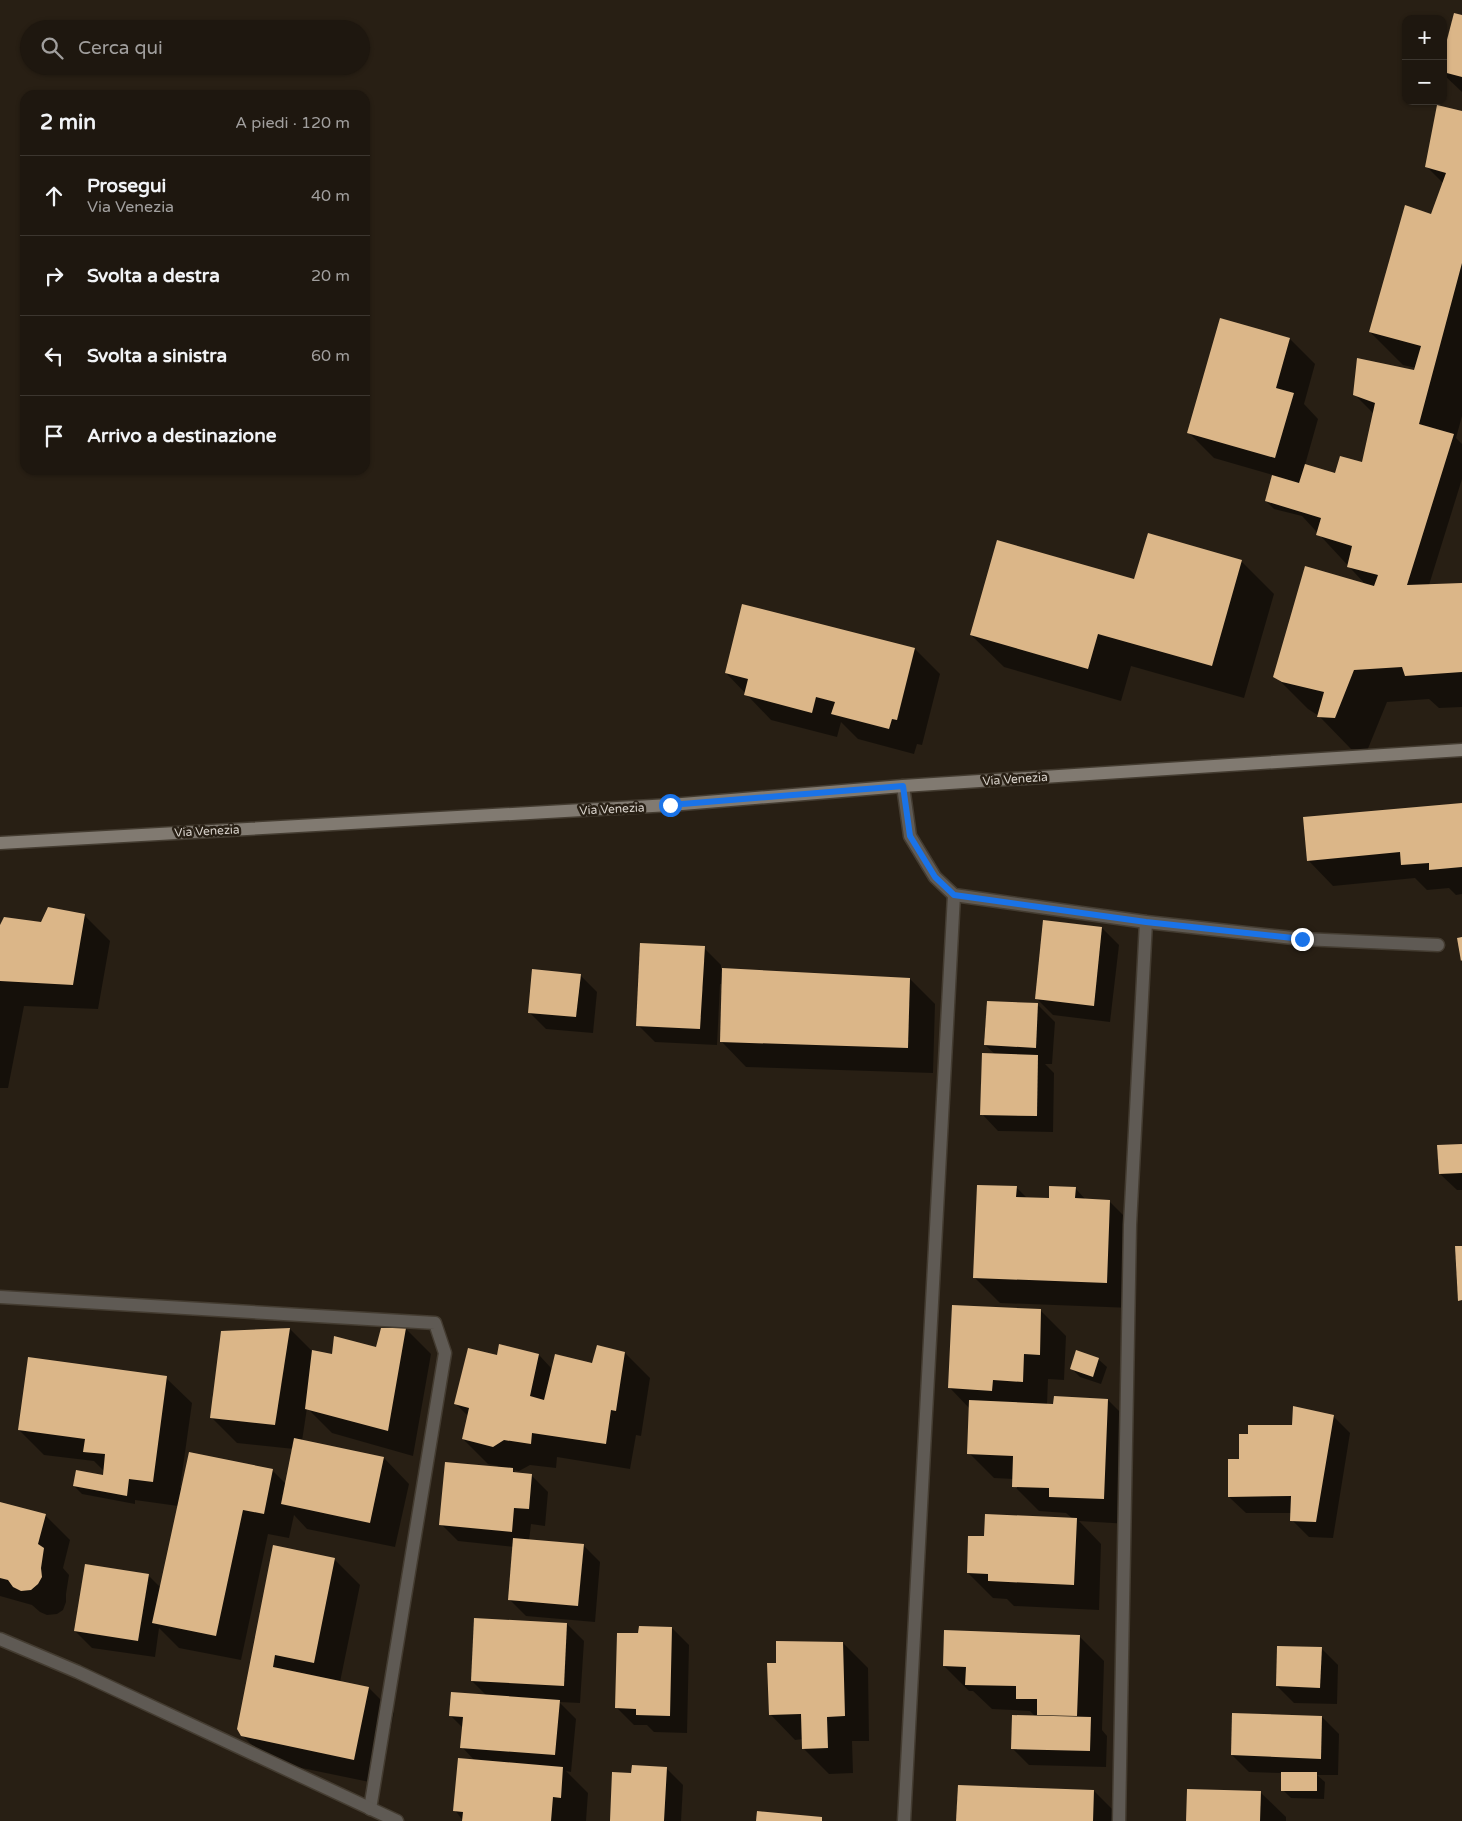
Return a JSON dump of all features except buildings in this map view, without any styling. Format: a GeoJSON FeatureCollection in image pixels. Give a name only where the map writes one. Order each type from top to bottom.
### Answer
{"type":"FeatureCollection","features":[{"type":"Feature","properties":{"kind":"main road","name":"Via Venezia"},"geometry":{"type":"LineString","coordinates":[[0,843],[670,805],[903,786],[1462,750]]}},
{"type":"Feature","properties":{"kind":"street"},"geometry":{"type":"LineString","coordinates":[[903,786],[910,836],[935,877],[954,895],[1146,922],[1302,939],[1438,945]]}},
{"type":"Feature","properties":{"kind":"street"},"geometry":{"type":"LineString","coordinates":[[904,1821],[954,895]]}},
{"type":"Feature","properties":{"kind":"street"},"geometry":{"type":"LineString","coordinates":[[1118,1821],[1130,1225],[1146,922]]}},
{"type":"Feature","properties":{"kind":"street"},"geometry":{"type":"LineString","coordinates":[[0,1297],[434,1324],[445,1353],[370,1810]]}},
{"type":"Feature","properties":{"kind":"street"},"geometry":{"type":"LineString","coordinates":[[0,1640],[78,1672],[397,1821]]}},
{"type":"Feature","properties":{"kind":"route"},"geometry":{"type":"LineString","coordinates":[[670,805],[903,786],[910,836],[935,877],[954,895],[1146,922],[1302,939]]}}]}
